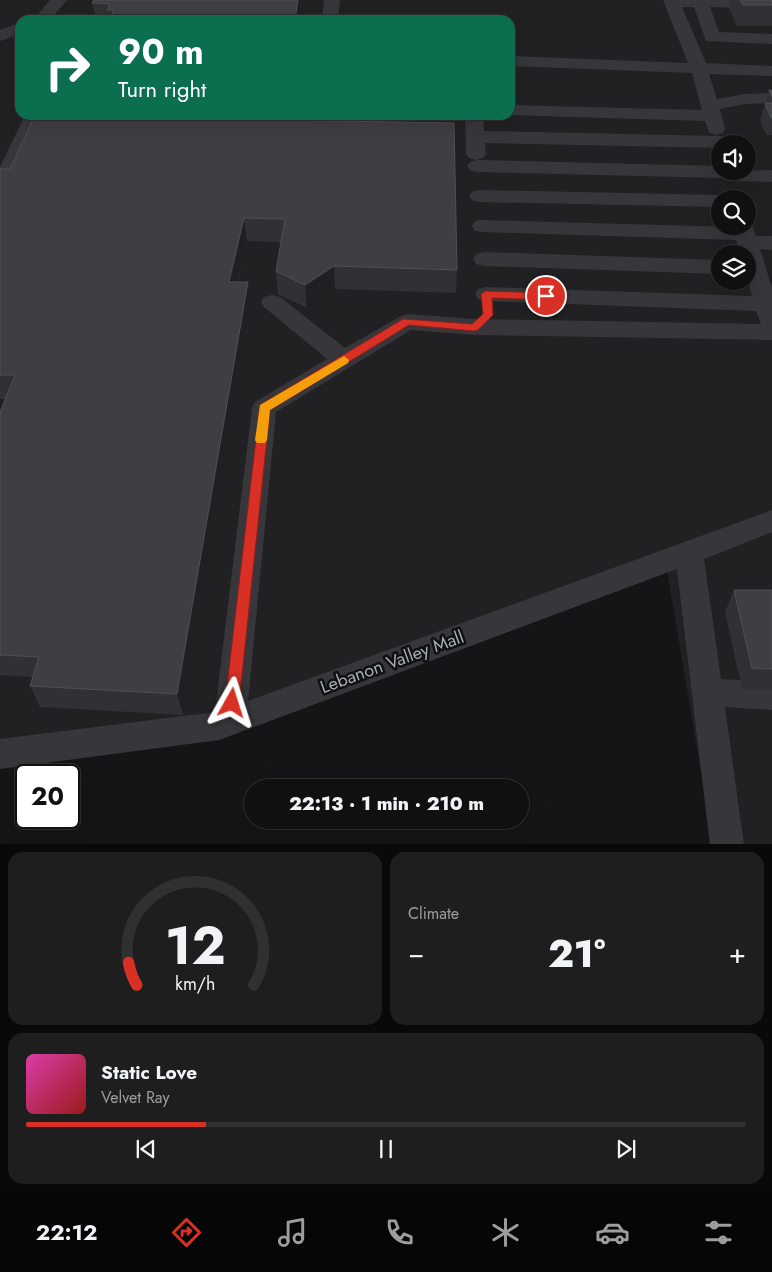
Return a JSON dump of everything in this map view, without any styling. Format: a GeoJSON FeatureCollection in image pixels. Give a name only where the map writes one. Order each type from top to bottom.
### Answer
{"type":"FeatureCollection","features":[{"type":"Feature","properties":{"kind":"lane"},"geometry":{"type":"LineString","coordinates":[[46,15],[59,0]]}},
{"type":"Feature","properties":{"kind":"lane"},"geometry":{"type":"LineString","coordinates":[[330,15],[332,0]]}},
{"type":"Feature","properties":{"kind":"lane"},"geometry":{"type":"LineString","coordinates":[[718,135],[699,68],[672,1],[772,4]]}},
{"type":"Feature","properties":{"kind":"lane"},"geometry":{"type":"LineString","coordinates":[[700,2],[712,37],[772,39]]}},
{"type":"Feature","properties":{"kind":"lane"},"geometry":{"type":"LineString","coordinates":[[0,36],[15,30]]}},
{"type":"Feature","properties":{"kind":"lane"},"geometry":{"type":"LineString","coordinates":[[515,61],[772,72]]}},
{"type":"Feature","properties":{"kind":"lane"},"geometry":{"type":"LineString","coordinates":[[515,111],[711,111],[745,99],[772,98]]}},
{"type":"Feature","properties":{"kind":"lane"},"geometry":{"type":"LineString","coordinates":[[0,174],[8,174],[32,120]]}},
{"type":"Feature","properties":{"kind":"lane"},"geometry":{"type":"LineString","coordinates":[[320,120],[327,128],[367,129]]}},
{"type":"Feature","properties":{"kind":"lane"},"geometry":{"type":"LineString","coordinates":[[474,327],[488,315],[477,166],[470,129],[711,142]]}},
{"type":"Feature","properties":{"kind":"lane"},"geometry":{"type":"LineString","coordinates":[[477,166],[711,173]]}},
{"type":"Feature","properties":{"kind":"lane"},"geometry":{"type":"LineString","coordinates":[[756,175],[772,176]]}},
{"type":"Feature","properties":{"kind":"lane"},"geometry":{"type":"LineString","coordinates":[[479,196],[711,201]]}},
{"type":"Feature","properties":{"kind":"lane"},"geometry":{"type":"LineString","coordinates":[[482,226],[711,233]]}},
{"type":"Feature","properties":{"kind":"lane"},"geometry":{"type":"LineString","coordinates":[[748,235],[772,243]]}},
{"type":"Feature","properties":{"kind":"lane"},"geometry":{"type":"LineString","coordinates":[[484,259],[711,267]]}},
{"type":"Feature","properties":{"kind":"lane"},"geometry":{"type":"LineString","coordinates":[[756,281],[772,327]]}},
{"type":"Feature","properties":{"kind":"lane"},"geometry":{"type":"LineString","coordinates":[[486,294],[765,304]]}},
{"type":"Feature","properties":{"kind":"lane"},"geometry":{"type":"LineString","coordinates":[[272,302],[344,360]]}},
{"type":"Feature","properties":{"kind":"lane"},"geometry":{"type":"LineString","coordinates":[[230,722],[264,408],[407,322],[474,327],[772,332]]}},
{"type":"Feature","properties":{"kind":"lane","name":"Lebanon Valley Mall"},"geometry":{"type":"LineString","coordinates":[[0,754],[218,726],[772,521]]}},
{"type":"Feature","properties":{"kind":"lane"},"geometry":{"type":"LineString","coordinates":[[689,553],[727,844]]}},
{"type":"Feature","properties":{"kind":"lane"},"geometry":{"type":"LineString","coordinates":[[708,692],[772,696]]}},
{"type":"Feature","properties":{"kind":"shaded area"},"geometry":{"type":"Polygon","coordinates":[[[0,0],[772,0],[772,844],[713,844],[667,570],[219,740],[0,765],[0,0]]]}},
{"type":"Feature","properties":{"kind":"building"},"geometry":{"type":"Polygon","coordinates":[[[94,0],[298,0],[296,15],[112,15],[114,10],[107,10],[110,4],[92,3],[94,0]]]}},
{"type":"Feature","properties":{"kind":"building"},"geometry":{"type":"Polygon","coordinates":[[[740,0],[772,0],[772,5],[743,5],[740,0]]]}},
{"type":"Feature","properties":{"kind":"building"},"geometry":{"type":"Polygon","coordinates":[[[765,103],[772,103],[772,118],[771,118],[765,103]]]}},
{"type":"Feature","properties":{"kind":"building"},"geometry":{"type":"Polygon","coordinates":[[[33,120],[276,120],[454,123],[457,270],[334,266],[305,285],[276,271],[285,219],[244,218],[229,282],[248,282],[177,694],[30,686],[39,657],[0,655],[0,412],[15,375],[0,375],[0,169],[10,169],[33,120]]]}},
{"type":"Feature","properties":{"kind":"building"},"geometry":{"type":"Polygon","coordinates":[[[734,590],[772,590],[772,669],[752,668],[734,590]]]}},
{"type":"Feature","properties":{"kind":"slow traffic"},"geometry":{"type":"LineString","coordinates":[[261,440],[264,408],[292,393],[344,360]]}},
{"type":"Feature","properties":{"kind":"route"},"geometry":{"type":"LineString","coordinates":[[232,703],[264,408],[292,393],[407,322],[474,327],[488,315],[486,294],[546,296]]}}]}
